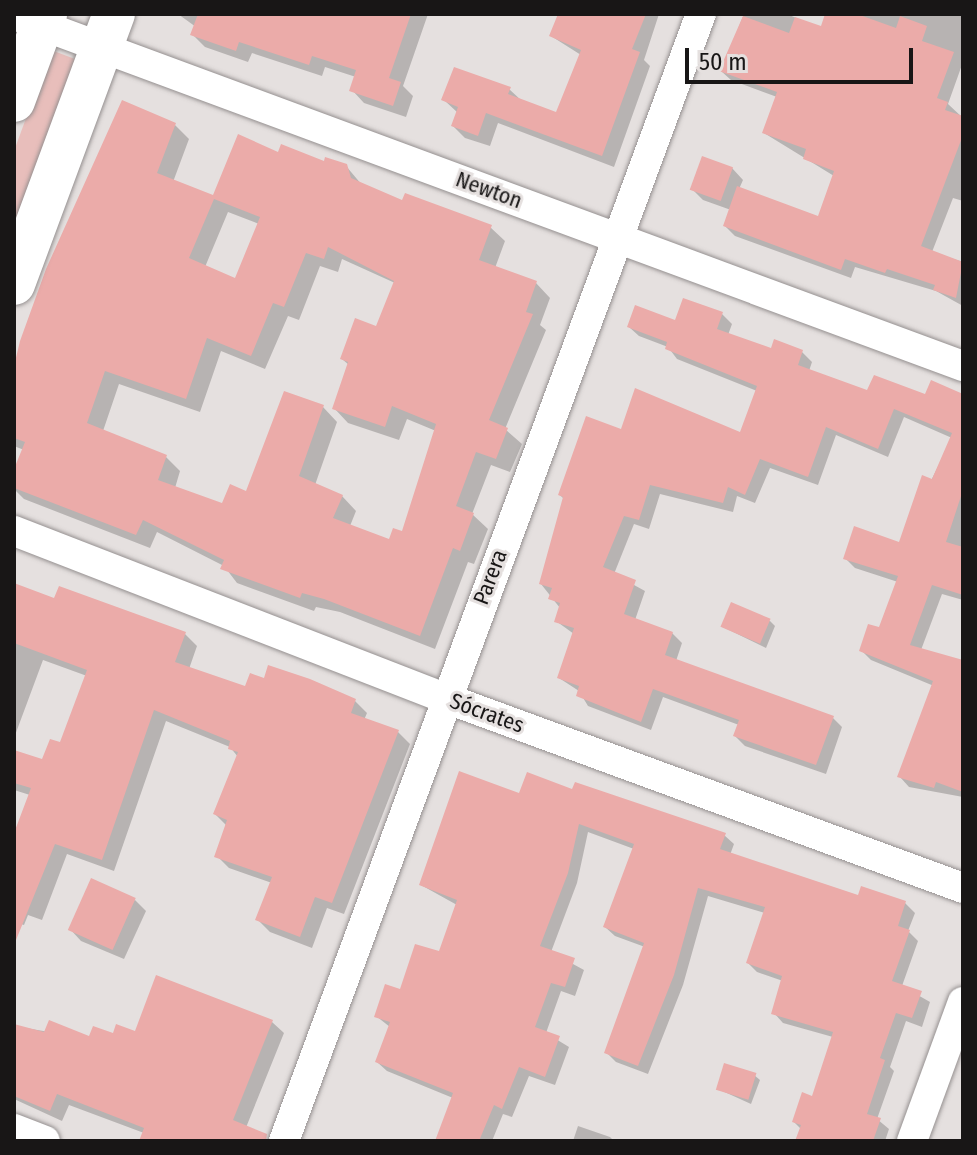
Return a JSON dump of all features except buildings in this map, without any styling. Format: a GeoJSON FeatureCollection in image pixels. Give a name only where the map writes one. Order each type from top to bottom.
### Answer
{"type":"FeatureCollection","features":[{"type":"Feature","properties":{"kind":"main road"},"geometry":{"type":"LineString","coordinates":[[14,101],[34,18]]}},
{"type":"Feature","properties":{"kind":"main road"},"geometry":{"type":"LineString","coordinates":[[14,284],[108,30]]}},
{"type":"Feature","properties":{"kind":"street","name":"Parera"},"geometry":{"type":"LineString","coordinates":[[284,1141],[445,698],[701,14]]}},
{"type":"Feature","properties":{"kind":"street","name":"Newton"},"geometry":{"type":"LineString","coordinates":[[34,18],[108,30],[617,238],[963,366]]}},
{"type":"Feature","properties":{"kind":"street","name":"Sócrates"},"geometry":{"type":"LineString","coordinates":[[14,531],[445,698],[963,888]]}},
{"type":"Feature","properties":{"kind":"street"},"geometry":{"type":"LineString","coordinates":[[912,1141],[963,1002]]}},
{"type":"Feature","properties":{"kind":"street"},"geometry":{"type":"LineString","coordinates":[[14,1129],[45,1141]]}},
{"type":"Feature","properties":{"kind":"shaded area"},"geometry":{"type":"Polygon","coordinates":[[[51,50],[83,62],[14,245],[14,151],[51,50]]]}}]}
